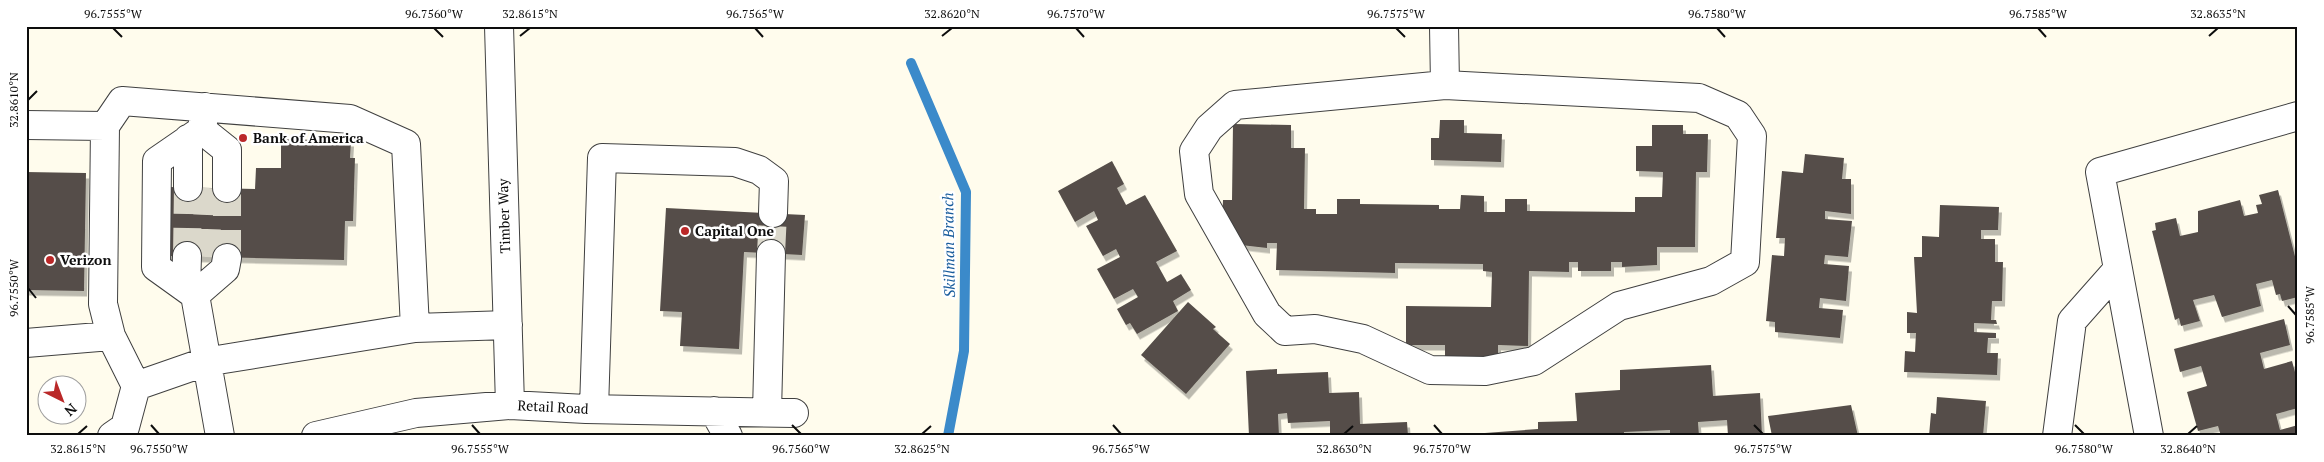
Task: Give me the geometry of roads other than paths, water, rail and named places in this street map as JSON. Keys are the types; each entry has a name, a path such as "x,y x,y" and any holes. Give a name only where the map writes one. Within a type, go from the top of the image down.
{"street":[{"name":"Timber Way","path":"499,26 510,405"},
{"path":"1444,26 1445,85"},
{"path":"1445,85 1699,98 1738,115 1752,136 1745,262 1711,281 1619,306 1534,361 1485,371 1430,370 1363,339 1315,329 1285,331 1267,314 1199,194 1194,151 1209,128 1235,105 1445,85"},
{"path":"112,436 125,427 136,386 111,336 103,304 105,126 122,102 201,128 350,119 406,144 415,328"},
{"path":"2149,436 2100,172 2298,116"},
{"path":"26,125 105,126"},
{"path":"201,128 227,150 208,188 201,128"},
{"path":"195,289 156,267 157,161 201,128"},
{"path":"594,409 602,158 735,162 759,170 774,181 773,213"},
{"name":"Retail Road","path":"316,436 416,413 510,405 594,409 780,413 771,254"},
{"path":"195,289 226,270 207,257 195,289 220,436"},
{"path":"2057,436 2072,321 2118,269"},
{"path":"136,386 206,362 415,328 508,325"},
{"path":"26,343 111,336"},
{"path":"714,411 728,436"}],"waterway":[{"name":"Skillman Branch","path":"911,63 966,192 964,351 948,436"}],"tunnel":[{"path":"187,256 188,187"},
{"path":"206,257 208,188"},
{"path":"227,188 227,258"},
{"path":"771,254 773,213"}],"place":[{"name":"Bank of America","path":"243,138"},
{"name":"Capital One","path":"685,231"},
{"name":"Verizon","path":"50,260"}]}
